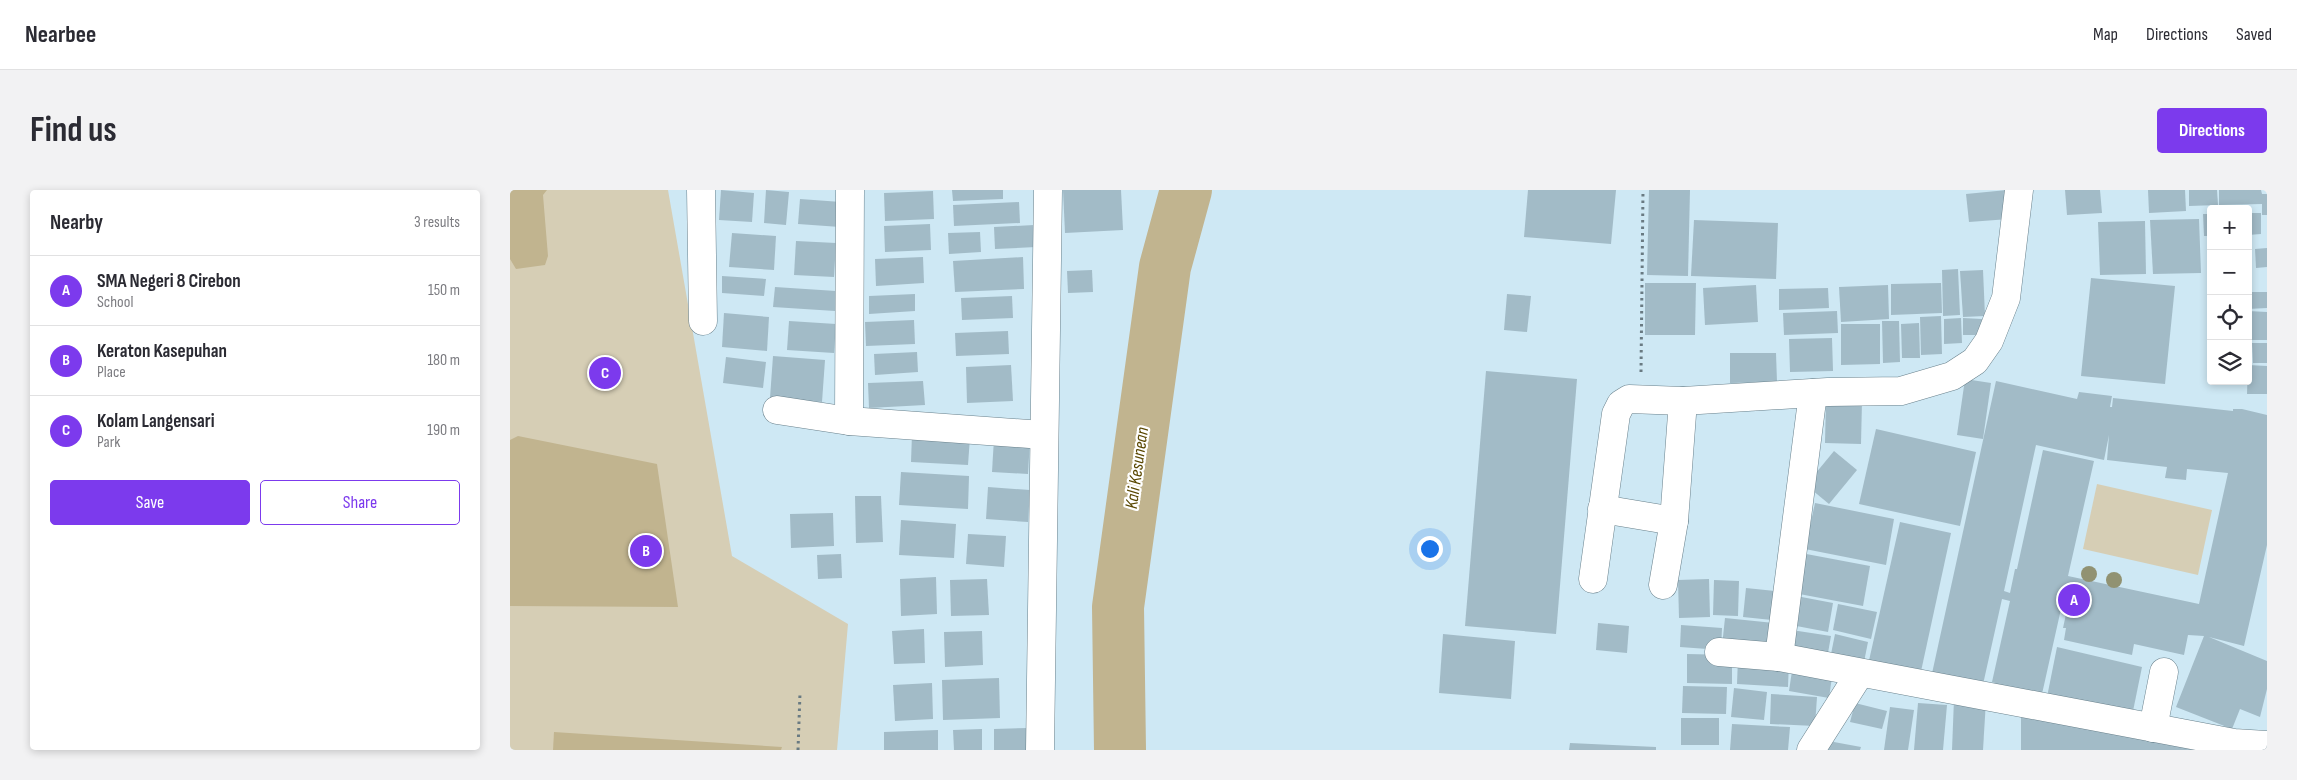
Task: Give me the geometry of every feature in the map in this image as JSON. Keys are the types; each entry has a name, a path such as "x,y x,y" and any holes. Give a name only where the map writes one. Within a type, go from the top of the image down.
{"street":[{"path":"700,190 703,321"},
{"path":"849,421 850,190"},
{"path":"1040,750 1048,190"},
{"path":"1593,579 1616,414 1621,404 1629,399 1683,402 1813,393 1901,390 1952,376 1975,361 1989,341 2006,298 2019,190"},
{"path":"1779,657 1813,393"},
{"path":"1663,585 1674,521 1683,402"},
{"path":"777,410 849,421 1043,435"},
{"path":"1602,509 1674,521"},
{"path":"1719,652 1779,657 2234,743 2267,745"},
{"path":"2153,728 2164,672"},
{"path":"1810,750 1860,673"}],"path":[{"path":"1641,400 1643,190"},
{"path":"798,750 800,693"}],"shaded area":[{"path":"510,190 668,190 732,556 848,624 837,750 510,750"},
{"path":"510,190 547,190 543,195 548,256 545,265 516,269 510,259"},
{"path":"518,436 657,464 678,607 510,606 510,440"},
{"path":"2097,484 2212,510 2198,575 2083,549"},
{"path":"554,732 782,747 781,750 553,750"}],"building":[{"path":"721,190 754,193 752,222 719,220"},
{"path":"766,190 789,192 786,225 764,223"},
{"path":"952,190 1003,190 1003,199 953,201"},
{"path":"1063,190 1121,190 1123,230 1065,233"},
{"path":"1528,190 1616,190 1611,244 1524,237"},
{"path":"1649,190 1690,190 1688,276 1647,275"},
{"path":"2007,190 2009,219 1969,222 1966,194"},
{"path":"2065,190 2100,190 2102,213 2067,215"},
{"path":"2148,190 2185,190 2186,211 2149,213"},
{"path":"2189,190 2217,190 2218,205 2189,206"},
{"path":"2219,190 2261,190 2262,194 2267,194 2267,215 2262,215 2262,204 2219,205"},
{"path":"933,191 934,219 885,221 884,193"},
{"path":"800,199 841,202 840,227 798,224"},
{"path":"1019,202 1020,223 954,226 953,205"},
{"path":"2252,213 2261,213 2261,234 2252,235"},
{"path":"2203,214 2207,214 2207,236 2204,236"},
{"path":"2199,219 2201,273 2153,274 2150,220"},
{"path":"1694,220 1778,223 1776,279 1691,276"},
{"path":"2145,221 2146,274 2100,275 2098,222"},
{"path":"930,224 931,250 885,252 884,226"},
{"path":"1034,225 1036,247 995,249 994,227"},
{"path":"980,232 981,252 949,254 948,233"},
{"path":"732,233 776,236 774,270 729,267"},
{"path":"796,241 836,243 834,277 794,275"},
{"path":"2267,248 2267,267 2256,268 2255,249"},
{"path":"923,257 924,283 876,286 875,259"},
{"path":"1023,257 1024,289 955,292 953,261"},
{"path":"1958,269 1960,315 1943,316 1942,270"},
{"path":"1092,270 1093,292 1068,293 1067,271"},
{"path":"1983,270 1985,316 1963,317 1960,271"},
{"path":"722,276 766,279 764,296 722,293"},
{"path":"2091,278 2175,286 2165,384 2081,376"},
{"path":"1645,283 1696,283 1695,335 1645,335"},
{"path":"1941,283 1942,313 1891,315 1891,284"},
{"path":"1756,285 1758,322 1705,325 1703,288"},
{"path":"1888,285 1889,319 1841,322 1839,287"},
{"path":"775,287 836,291 835,311 773,307"},
{"path":"1828,288 1829,308 1779,310 1779,289"},
{"path":"2252,292 2267,292 2267,308 2252,309"},
{"path":"915,294 915,311 869,314 869,296"},
{"path":"1507,294 1531,296 1527,332 1504,330"},
{"path":"1012,296 1013,318 962,320 961,298"},
{"path":"1837,311 1838,333 1784,335 1783,313"},
{"path":"2252,311 2267,312 2267,340 2252,340"},
{"path":"724,313 769,317 767,351 722,347"},
{"path":"1941,316 1942,354 1921,355 1920,317"},
{"path":"1961,318 1962,343 1944,344 1944,319"},
{"path":"1963,318 1982,319 1982,335 1963,335"},
{"path":"914,320 915,344 866,346 865,322"},
{"path":"789,321 836,324 834,353 787,350"},
{"path":"1882,321 1899,321 1900,362 1883,363"},
{"path":"1919,323 1920,358 1902,358 1901,324"},
{"path":"1841,324 1880,324 1880,364 1841,365"},
{"path":"1008,331 1009,354 956,356 955,333"},
{"path":"1832,338 1833,371 1790,372 1789,339"},
{"path":"2252,343 2267,343 2267,363 2253,363"},
{"path":"917,352 918,372 875,375 874,354"},
{"path":"1730,353 1776,353 1777,382 1730,383"},
{"path":"773,356 825,360 822,402 770,398"},
{"path":"726,357 766,362 763,388 723,383"},
{"path":"1011,365 1013,401 967,403 966,367"},
{"path":"2252,365 2267,366 2267,394 2247,394 2247,385 2252,385"},
{"path":"1486,371 1577,379 1556,634 1465,626"},
{"path":"1965,379 1991,383 1983,439 1957,435"},
{"path":"923,381 925,405 869,408 868,383"},
{"path":"1996,381 2077,399 2079,392 2112,396 2110,407 2112,407 2113,398 2233,411 2233,409 2242,409 2267,415 2267,545 2244,646 2209,637 2267,661 2267,689 2260,717 2240,709 2232,729 2176,707 2204,636 2188,635 2184,655 2134,644 2132,655 2064,640 2066,628 2063,628 2068,605 2059,603 2058,608 2061,609 2042,694 1992,691 1995,683 1992,682 2010,601 2002,599 1982,689 1931,678","holes":["2109,435 2107,460 2167,467 2165,478 2186,480 2187,469 2228,473 2199,604 2068,576 2094,461 2043,450 2017,569 2015,569 2010,593 2004,591 2036,445 2104,460"]},
{"path":"1826,400 1862,401 1861,444 1825,443"},
{"path":"1876,429 1976,452 1960,526 1859,504"},
{"path":"912,434 970,437 968,465 911,462"},
{"path":"994,438 1030,440 1028,474 992,472"},
{"path":"1834,451 1857,470 1829,504 1806,485"},
{"path":"901,472 969,476 968,509 899,505"},
{"path":"988,487 1030,490 1028,522 986,519"},
{"path":"855,496 881,496 883,542 856,543"},
{"path":"1815,503 1894,519 1886,565 1805,549"},
{"path":"833,513 834,546 791,548 790,514"},
{"path":"901,520 956,524 954,558 899,555"},
{"path":"1900,522 1951,533 1920,676 1868,665"},
{"path":"968,534 1006,536 1004,567 966,564"},
{"path":"1801,553 1870,566 1863,606 1794,593"},
{"path":"841,554 842,578 818,579 817,555"},
{"path":"936,577 937,614 901,616 900,579"},
{"path":"987,579 989,615 951,616 950,580"},
{"path":"1709,579 1710,617 1679,618 1678,580"},
{"path":"1714,580 1739,581 1738,616 1713,615"},
{"path":"1746,588 1775,591 1772,620 1743,617"},
{"path":"1791,595 1833,603 1828,632 1786,624"},
{"path":"1838,604 1877,612 1871,639 1833,630"},
{"path":"1725,618 1774,623 1771,651 1722,646"},
{"path":"1598,623 1629,626 1627,653 1596,650"},
{"path":"1681,625 1722,628 1721,650 1680,647"},
{"path":"924,629 925,663 894,664 892,631"},
{"path":"1785,629 1831,636 1826,664 1781,656"},
{"path":"982,631 983,665 945,667 944,632"},
{"path":"1443,634 1515,641 1511,699 1439,693"},
{"path":"1835,634 1868,642 1862,672 1829,664"},
{"path":"2057,647 2142,667 2132,716 2047,697"},
{"path":"1687,654 1732,655 1732,684 1687,683"},
{"path":"1738,658 1789,661 1788,687 1737,684"},
{"path":"1793,664 1833,670 1829,698 1789,691"},
{"path":"999,678 1000,718 943,720 942,680"},
{"path":"932,683 933,719 895,721 893,685"},
{"path":"1683,686 1727,687 1726,714 1682,713"},
{"path":"1734,688 1767,692 1764,720 1731,717"},
{"path":"1771,694 1817,697 1815,726 1770,724"},
{"path":"1954,699 1986,700 1983,750 1952,750"},
{"path":"1855,703 1887,711 1882,729 1850,722"},
{"path":"1918,703 1947,705 1943,750 1914,750"},
{"path":"1890,707 1914,710 1908,750 1884,750"},
{"path":"2021,715 2222,750 2021,750"},
{"path":"1681,718 1719,718 1719,745 1681,745"},
{"path":"1732,724 1790,727 1788,750 1730,750"},
{"path":"1029,728 1030,750 994,750 994,729"},
{"path":"982,729 982,750 954,750 953,730"},
{"path":"938,730 938,750 884,750 884,732"},
{"path":"1823,740 1861,747 1860,750 1817,750"},
{"path":"1570,743 1656,747 1656,750 1569,750"}],"waterway":[{"name":"Kali Kesunean","path":"1120,750 1118,607 1165,267 1186,190"}],"place":[{"name":"Kolam Langensari","path":"605,373"},
{"name":"Keraton Kasepuhan","path":"646,551"},
{"name":"SMA Negeri 8 Cirebon","path":"2074,600"}]}
